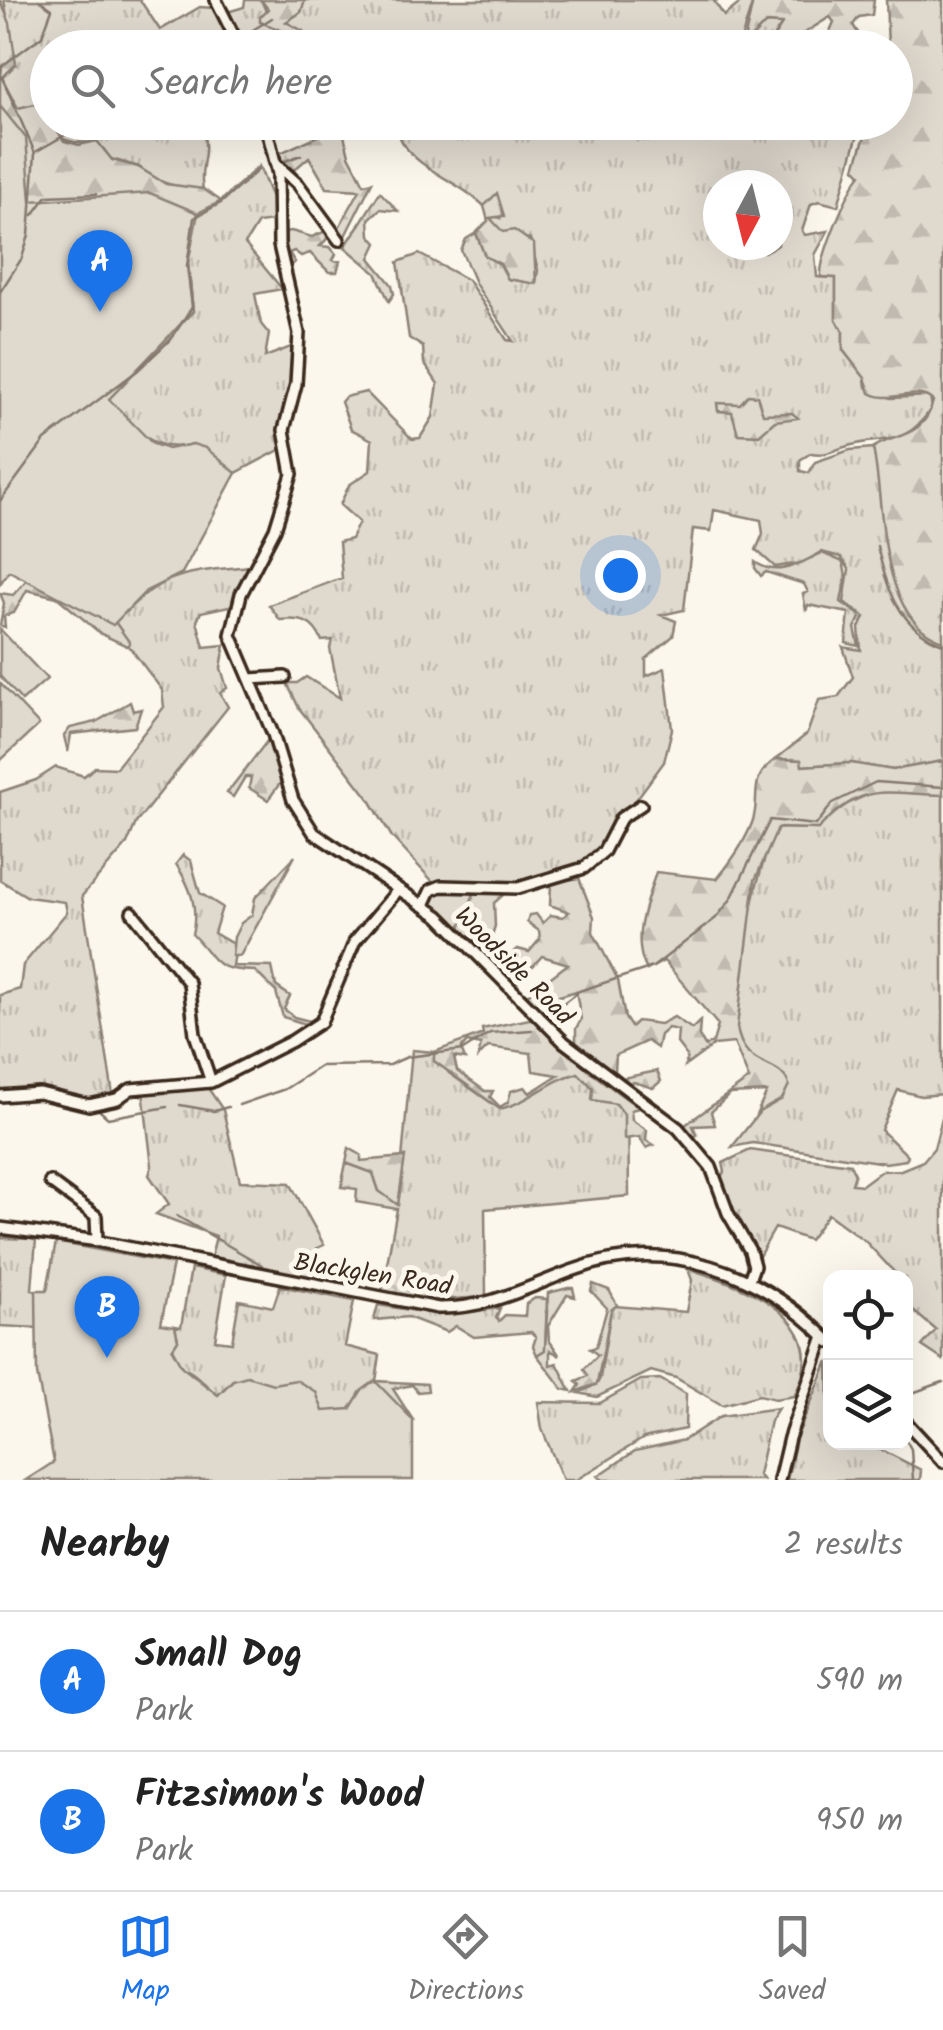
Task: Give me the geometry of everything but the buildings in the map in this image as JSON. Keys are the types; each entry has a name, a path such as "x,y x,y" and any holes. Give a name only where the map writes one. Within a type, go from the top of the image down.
{"street":[{"path":"216,0 231,30"},
{"path":"270,140 278,170 298,184 339,240"},
{"name":"Woodside Road","path":"278,170 278,245 299,333 295,390 284,430 292,474 275,529 249,575 231,631 232,646 250,679 300,814 314,833 424,905 489,962 564,1042 670,1121 702,1153 750,1250 754,1266 749,1280"},
{"path":"250,679 285,677"},
{"path":"424,905 436,887 518,888 584,868 604,850 621,818 641,805"},
{"path":"0,1096 39,1093 89,1105 117,1098 131,1089 211,1082 316,1028 354,941 398,890"},
{"path":"132,912 190,983 195,1034 211,1082"},
{"path":"50,1182 96,1216 97,1241"},
{"name":"Blackglen Road","path":"0,1228 97,1241 438,1308 492,1303 586,1265 631,1257 693,1261 749,1280 782,1299 823,1335"},
{"path":"779,1480 788,1438 823,1349"},
{"path":"913,1430 943,1462"}],"green space":[{"path":"0,0 10,23 16,64 2,78 18,108 30,105 30,140 63,140 79,145 97,141 112,160 138,167 166,184 203,189 221,201 196,214 0,269"},
{"path":"4,0 140,0 160,30 30,30 30,110 16,115 2,77 16,64"},
{"path":"245,0 261,0 274,29 278,30 234,30 224,13 244,7"},
{"path":"261,0 305,0 301,12 286,22 301,30 280,30 260,22 268,9"},
{"path":"305,0 719,0 714,1 724,16 744,0 753,1 744,30 293,30 286,22 301,12"},
{"path":"744,0 874,0 872,15 859,17 853,25 856,30 830,30 834,22 830,17 809,30 778,30 782,24 766,23 759,30 747,30 753,1"},
{"path":"886,0 943,0 943,641 922,629 906,610 895,585 873,448 915,429 929,413 933,401 919,395 886,397 870,393 865,378 843,350 843,331 836,319 836,278 821,277 835,224 861,174 855,168 864,140 913,140 913,30 887,30"},
{"path":"200,7 214,8 227,30 160,30"},
{"path":"766,23 782,24 778,30 757,30"},
{"path":"0,106 26,138 31,201 150,193 198,213 188,263 193,311 109,399 153,444 168,449 193,444 206,448 236,473 182,573 146,591 113,625 9,571 0,584"},
{"path":"67,140 204,140 203,189 184,189 153,179 139,167 111,159 97,141"},
{"path":"309,140 345,140 364,184 372,182 345,236 337,231 360,190 327,188 309,157 294,170 280,160 280,153"},
{"path":"401,140 856,140 838,206 819,201 811,204 802,231 805,235 828,231 815,255 817,277 836,278 836,319 843,331 843,350 865,378 866,387 891,398 930,396 932,408 903,435 811,453 800,460 800,471 809,473 815,462 850,450 873,448 909,614 943,641 943,761 893,770 851,763 801,766 800,760 776,759 807,734 819,700 838,697 853,677 843,647 861,650 859,628 865,617 844,602 849,569 841,557 822,552 801,563 775,567 756,550 763,534 761,520 714,510 711,531 693,529 684,610 661,615 676,621 673,636 646,659 646,676 665,668 672,729 664,762 636,800 612,821 600,849 584,865 520,884 436,885 392,837 370,800 299,708 287,683 297,683 306,677 340,698 330,648 333,640 322,641 305,622 280,620 269,605 342,578 339,542 351,539 359,522 340,505 349,485 370,471 372,440 351,429 341,402 345,397 366,392 412,439 420,438 433,417 438,384 424,363 423,347 409,338 398,262 419,254 468,280 507,340 513,341 476,285 461,250 466,239 476,233 485,256 500,264 508,279 536,283 538,270 530,239 503,233 492,221 492,215 500,218 496,197 484,206 419,161"},
{"path":"259,166 274,203 273,221 258,223 245,244 282,289 255,294 261,324 269,334 265,357 296,345 283,423 283,448 236,473 193,444 167,446 145,437 109,399 193,311 188,263 196,214 221,201"},
{"path":"380,192 398,211 380,209 369,219 370,235 377,243 370,258 392,285 394,294 389,301 376,273 345,247"},
{"path":"497,193 504,216 490,218 503,232 514,230 534,244 536,284 508,279 500,264 485,256 476,233 488,221 484,206"},
{"path":"326,231 327,239 320,246 330,247 336,254 333,260 340,261 337,272 329,272 310,253 301,256 294,251 289,253 295,262 287,270 282,232 312,237"},
{"path":"748,395 757,396 763,414 792,413 798,418 775,421 759,435 738,434 732,412 718,411 717,403 740,404"},
{"path":"822,553 843,562 846,576 841,602 861,616 855,628 859,646 846,643 849,613 808,605 806,611 803,594 808,592 804,584 766,572 761,576 755,568 755,562 781,569"},
{"path":"251,566 234,605 201,612 197,621 204,647 225,645 221,668 227,688 220,693 228,707 136,823 127,844 82,896 113,1095 76,1102 41,1090 0,1093 0,995 20,989 23,965 67,912 65,902 28,897 0,880 0,792 36,780 56,767 84,776 95,767 116,768 164,707 162,690 113,625 146,594 174,578"},
{"path":"31,575 113,619 130,643 127,646 101,634 57,597 27,590 14,613 4,616 5,627 0,625 4,603 0,593 13,595"},
{"path":"0,629 47,679 22,701 0,676"},
{"path":"0,683 39,725 0,761"},
{"path":"130,702 133,711 141,709 135,727 71,734 68,752 64,736 70,728 96,722"},
{"path":"271,736 283,779 268,800 249,788 251,777 245,777 233,797 227,793"},
{"path":"776,759 801,760 802,766 851,763 893,770 943,761 943,795 876,793 849,803 818,829 778,828 755,880 737,1027 747,1051 778,1071 789,1085 782,1099 757,1113 767,1092 730,1094 711,1112 715,1125 693,1126 697,1135 691,1138 681,1128 749,1079 734,1043 714,1045 685,1066 687,1056 677,1043 678,1030 668,1028 660,1035 657,1048 647,1041 616,1055 615,1071 623,1078 657,1071 661,1081 653,1088 634,1082 621,1086 576,1046 576,1028 581,1020 576,991 532,1004 526,996 568,964 542,956 533,966 515,966 517,981 505,967 506,959 518,949 529,952 540,939 539,931 527,922 529,915 536,914 543,923 551,915 563,917 569,912 550,905 551,883 579,878 594,917 593,932 618,980 625,1018 631,1027 637,1021 660,1024 674,1017 692,1029 700,1021 699,1036 705,1046 713,1042 718,1025 664,961 647,970 640,947 641,922 656,872 717,879 745,838 755,814 761,774"},
{"path":"880,789 943,795 943,1094 921,1096 898,1090 881,1130 908,1156 906,1160 885,1163 753,1143 732,1147 765,1105 782,1099 782,1074 746,1054 739,1043 736,1025 745,934 769,845 778,828 818,829 838,808"},
{"path":"183,855 191,861 200,893 222,907 214,933 236,946 233,966 272,967 276,986 290,996 284,1009 294,1017 314,1022 312,1026 283,1017 276,992 255,971 223,966 192,934 192,897 176,864"},
{"path":"295,856 240,956 232,956 234,937 241,923 252,915 255,898"},
{"path":"437,889 480,889 460,934 429,904"},
{"path":"474,894 504,894 494,903 495,926 486,953 459,930"},
{"path":"534,1018 589,1071 639,1108 631,1110 632,1120 647,1130 646,1140 654,1145 646,1148 639,1137 624,1139 624,1114 616,1104 592,1100 593,1088 578,1073 500,1109 434,1061 434,1052 483,1034 482,1029","holes":["467,1042 481,1045 478,1057 488,1047 531,1053 533,1071 558,1075 530,1093 525,1087 511,1091 508,1102 500,1107 490,1097 493,1091 485,1091 457,1071 454,1057 465,1059 461,1049"]},
{"path":"412,1050 434,1052 449,1073 500,1109 555,1079 589,1071 628,1100 629,1196 485,1209 486,1297 435,1300 382,1291 397,1209 356,1202 357,1189 341,1187 346,1163 373,1173 379,1191 398,1203"},
{"path":"183,1086 208,1088 223,1110 240,1181 290,1183 324,1245 317,1248 314,1278 211,1257 216,1236 156,1214 169,1204 149,1175 152,1166 143,1091"},
{"path":"943,1114 943,1360 922,1346 936,1330 913,1311 913,1270 892,1270 865,1241 828,1214 809,1240 775,1228 758,1258 733,1218 719,1178 725,1172 723,1163 750,1150 850,1164 855,1174 852,1184 862,1185 881,1171 901,1170 923,1161 934,1148"},
{"path":"349,1148 361,1155 361,1161 405,1157 398,1205 379,1191 373,1173 346,1163"},
{"path":"0,1238 36,1239 32,1289 36,1290 39,1328 0,1326"},
{"path":"56,1242 173,1264 161,1324 175,1326 178,1340 172,1349 182,1367 218,1395 233,1380 247,1376 273,1384 296,1380 316,1392 323,1411 350,1409 361,1391 375,1381 413,1420 413,1480 26,1480 54,1462 37,1374 36,1290 47,1290"},
{"path":"191,1268 226,1275 215,1340 232,1342 239,1300 273,1307 280,1286 354,1301 345,1346 380,1355 376,1381 427,1384 428,1391 418,1392 412,1385 393,1389 413,1420 331,1415 233,1380 218,1395 182,1368 172,1349 178,1340 175,1326 181,1327"},
{"path":"688,1269 758,1296 794,1327 803,1346 804,1369 794,1396 775,1399 759,1395 722,1405 676,1378 651,1371 597,1397 579,1393 597,1384 600,1378 611,1309 615,1306 686,1312 692,1280"},
{"path":"593,1284 609,1290 617,1305 611,1310 597,1384 575,1392 580,1385 576,1381 588,1376 584,1369 598,1355 590,1349 596,1347 607,1308 591,1291"},
{"path":"573,1288 575,1297 567,1295 548,1326 549,1340 560,1356 550,1350 550,1365 557,1363 571,1391 563,1389 537,1355 545,1350 548,1293"},
{"path":"535,1298 547,1299 545,1350 537,1355 533,1346 536,1337 531,1332 474,1337 456,1326 447,1332 408,1317 374,1320 378,1305 442,1315 500,1308 496,1318 499,1321 505,1315 525,1316 526,1304"},
{"path":"823,1373 823,1450 882,1450 921,1470 920,1480 787,1480 796,1439"},
{"path":"660,1379 686,1394 685,1429 644,1438 576,1480 563,1480 542,1429 538,1402 600,1403 641,1380"},
{"path":"778,1408 770,1421 758,1475 763,1480 603,1480 598,1476 635,1451 684,1440 721,1416"}],"waterway":[{"path":"39,0 52,9 44,30"},
{"path":"253,30 272,18"},
{"path":"0,292 22,258 29,235 35,153 1,75 2,66 30,45"},
{"path":"37,151 56,140"},
{"path":"280,163 301,155"},
{"path":"0,501 45,440 137,371 172,338 192,307 187,266 194,218 221,203 258,170"},
{"path":"33,215 47,196 96,194"},
{"path":"877,546 890,591 905,617 915,628 943,644"},
{"path":"545,1017 579,991 653,967 716,918 731,899 770,820 816,825 833,803 876,782 943,787"},
{"path":"239,1105 285,1089 321,1066 389,1065 407,1057 463,1050 490,1033 532,1030"},
{"path":"180,1105 214,1111 228,1107"},
{"path":"100,1111 108,1118 167,1107"},
{"path":"177,1216 262,1265"},
{"path":"915,1392 943,1382"},
{"path":"911,1450 913,1480"}],"place":[{"name":"Small Dog","path":"100,312"},
{"name":"Fitzsimon's Wood","path":"107,1358"}]}
